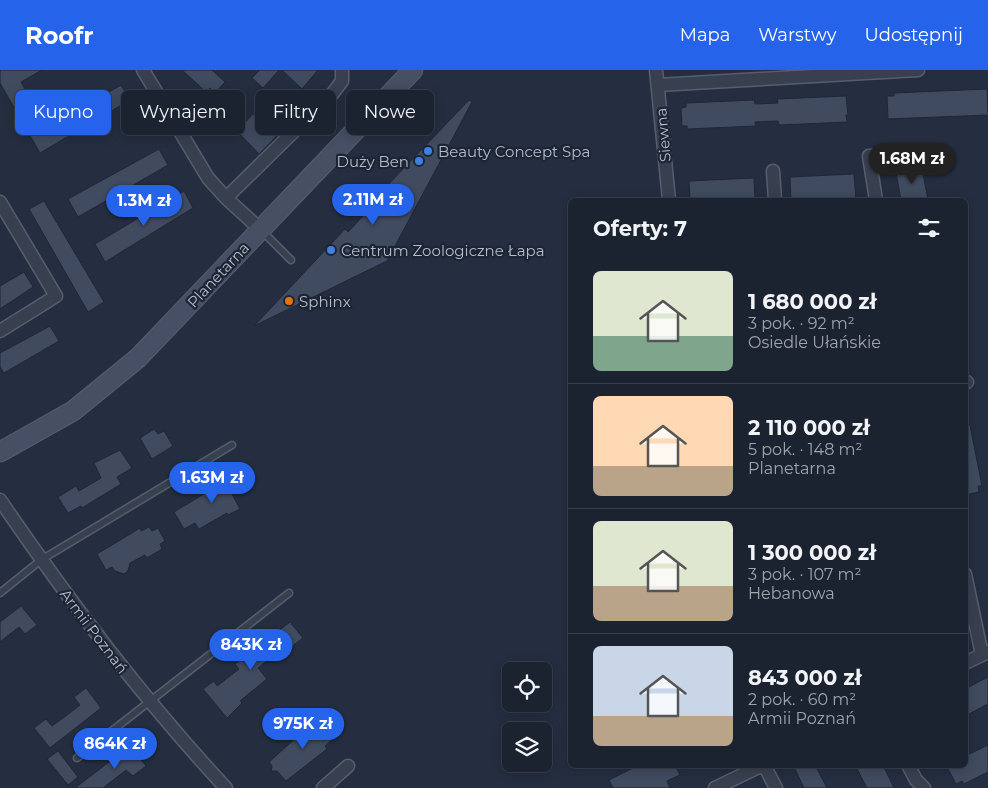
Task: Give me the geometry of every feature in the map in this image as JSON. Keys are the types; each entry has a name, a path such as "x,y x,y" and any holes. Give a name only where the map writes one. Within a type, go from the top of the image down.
{"street":[{"path":"143,70 202,170 226,198 261,230"},
{"name":"Planetarna","path":"0,452 58,420 103,389 160,337 413,70"},
{"name":"Siewna","path":"656,70 669,198"},
{"path":"658,85 918,70"},
{"path":"226,198 332,93 342,73"},
{"path":"876,198 869,156 900,154"},
{"path":"773,171 775,198"},
{"path":"0,202 56,296 0,331"},
{"name":"Armii Poznań","path":"0,500 41,560 148,702 226,788"},
{"path":"968,586 985,653 968,662"},
{"path":"323,788 348,766"},
{"path":"715,788 758,768"},
{"path":"766,768 776,788"},
{"path":"910,768 916,780 924,788"}],"lane":[{"path":"261,230 291,260"},
{"path":"0,593 41,560 232,445"},
{"path":"77,758 289,593"}],"building":[{"path":"0,70 42,70 21,82 26,90 15,90 15,109 0,83"},
{"path":"182,70 212,70 225,82 218,90 210,88 204,90"},
{"path":"260,70 279,70 263,88 252,78"},
{"path":"282,70 318,70 302,89"},
{"path":"121,85 124,90 121,90 121,105 111,111 111,91"},
{"path":"987,89 988,115 888,119 887,96 894,96 894,93"},
{"path":"846,96 847,122 779,125 778,121 755,122 756,126 687,129 687,126 682,126 681,108 686,107 686,103 754,100 755,104 778,103 777,99"},
{"path":"469,100 472,102 387,261 254,326 345,229 348,232 363,216 361,213"},
{"path":"253,114 255,116 255,135 278,135 259,154 241,135 245,135 245,122"},
{"path":"30,135 71,135 40,153"},
{"path":"159,149 168,165 78,217 68,199"},
{"path":"922,168 928,198 901,198 896,173"},
{"path":"854,174 856,198 791,198 790,177"},
{"path":"754,178 755,198 690,198 689,181"},
{"path":"184,191 193,208 105,262 95,244"},
{"path":"44,201 104,302 88,312 29,209"},
{"path":"24,272 33,287 0,309 0,286"},
{"path":"50,326 59,341 4,373 0,367 0,353"},
{"path":"968,425 970,425 982,486 978,486 979,492 968,494"},
{"path":"154,429 158,434 164,431 173,446 152,459 140,438"},
{"path":"120,450 132,468 117,477 121,484 82,508 81,506 68,513 58,497 76,486 79,491 101,478 94,463"},
{"path":"240,473 247,485 232,494 240,509 228,515 227,513 199,529 195,523 184,529 174,512 212,489 211,486"},
{"path":"149,527 152,531 158,528 165,541 160,544 162,549 147,558 145,555 130,563 128,571 124,574 115,571 112,567 106,570 97,554 140,528 141,531"},
{"path":"21,606 37,625 25,634 19,627 0,642 0,622"},
{"path":"290,622 303,638 280,655 278,652 258,668 267,679 240,701 242,703 227,718 203,689 214,681 217,686 239,669 235,664"},
{"path":"988,677 988,704 968,714 968,687"},
{"path":"86,688 101,708 50,748 34,728 46,719 52,726 71,712 80,705 74,697"},
{"path":"316,720 320,725 325,722 337,736 325,746 327,749 286,781 277,771 271,771 272,766 269,762"},
{"path":"988,745 988,772 964,784 962,781 956,784 948,768 968,768 968,755"},
{"path":"130,746 146,766 133,776 126,770 103,788 75,788"},
{"path":"58,751 78,777 68,785 47,759"},
{"path":"633,768 676,768 680,775 667,781 670,788 613,788 609,780"},
{"path":"817,768 827,788 804,788 795,769"},
{"path":"857,768 884,768 894,788 867,788"}],"place":[{"name":"Beauty Concept Spa","path":"428,151"},
{"name":"Duży Ben","path":"419,161"},
{"name":"Centrum Zoologiczne Łapa","path":"331,250"},
{"name":"Sphinx","path":"289,301"}]}
